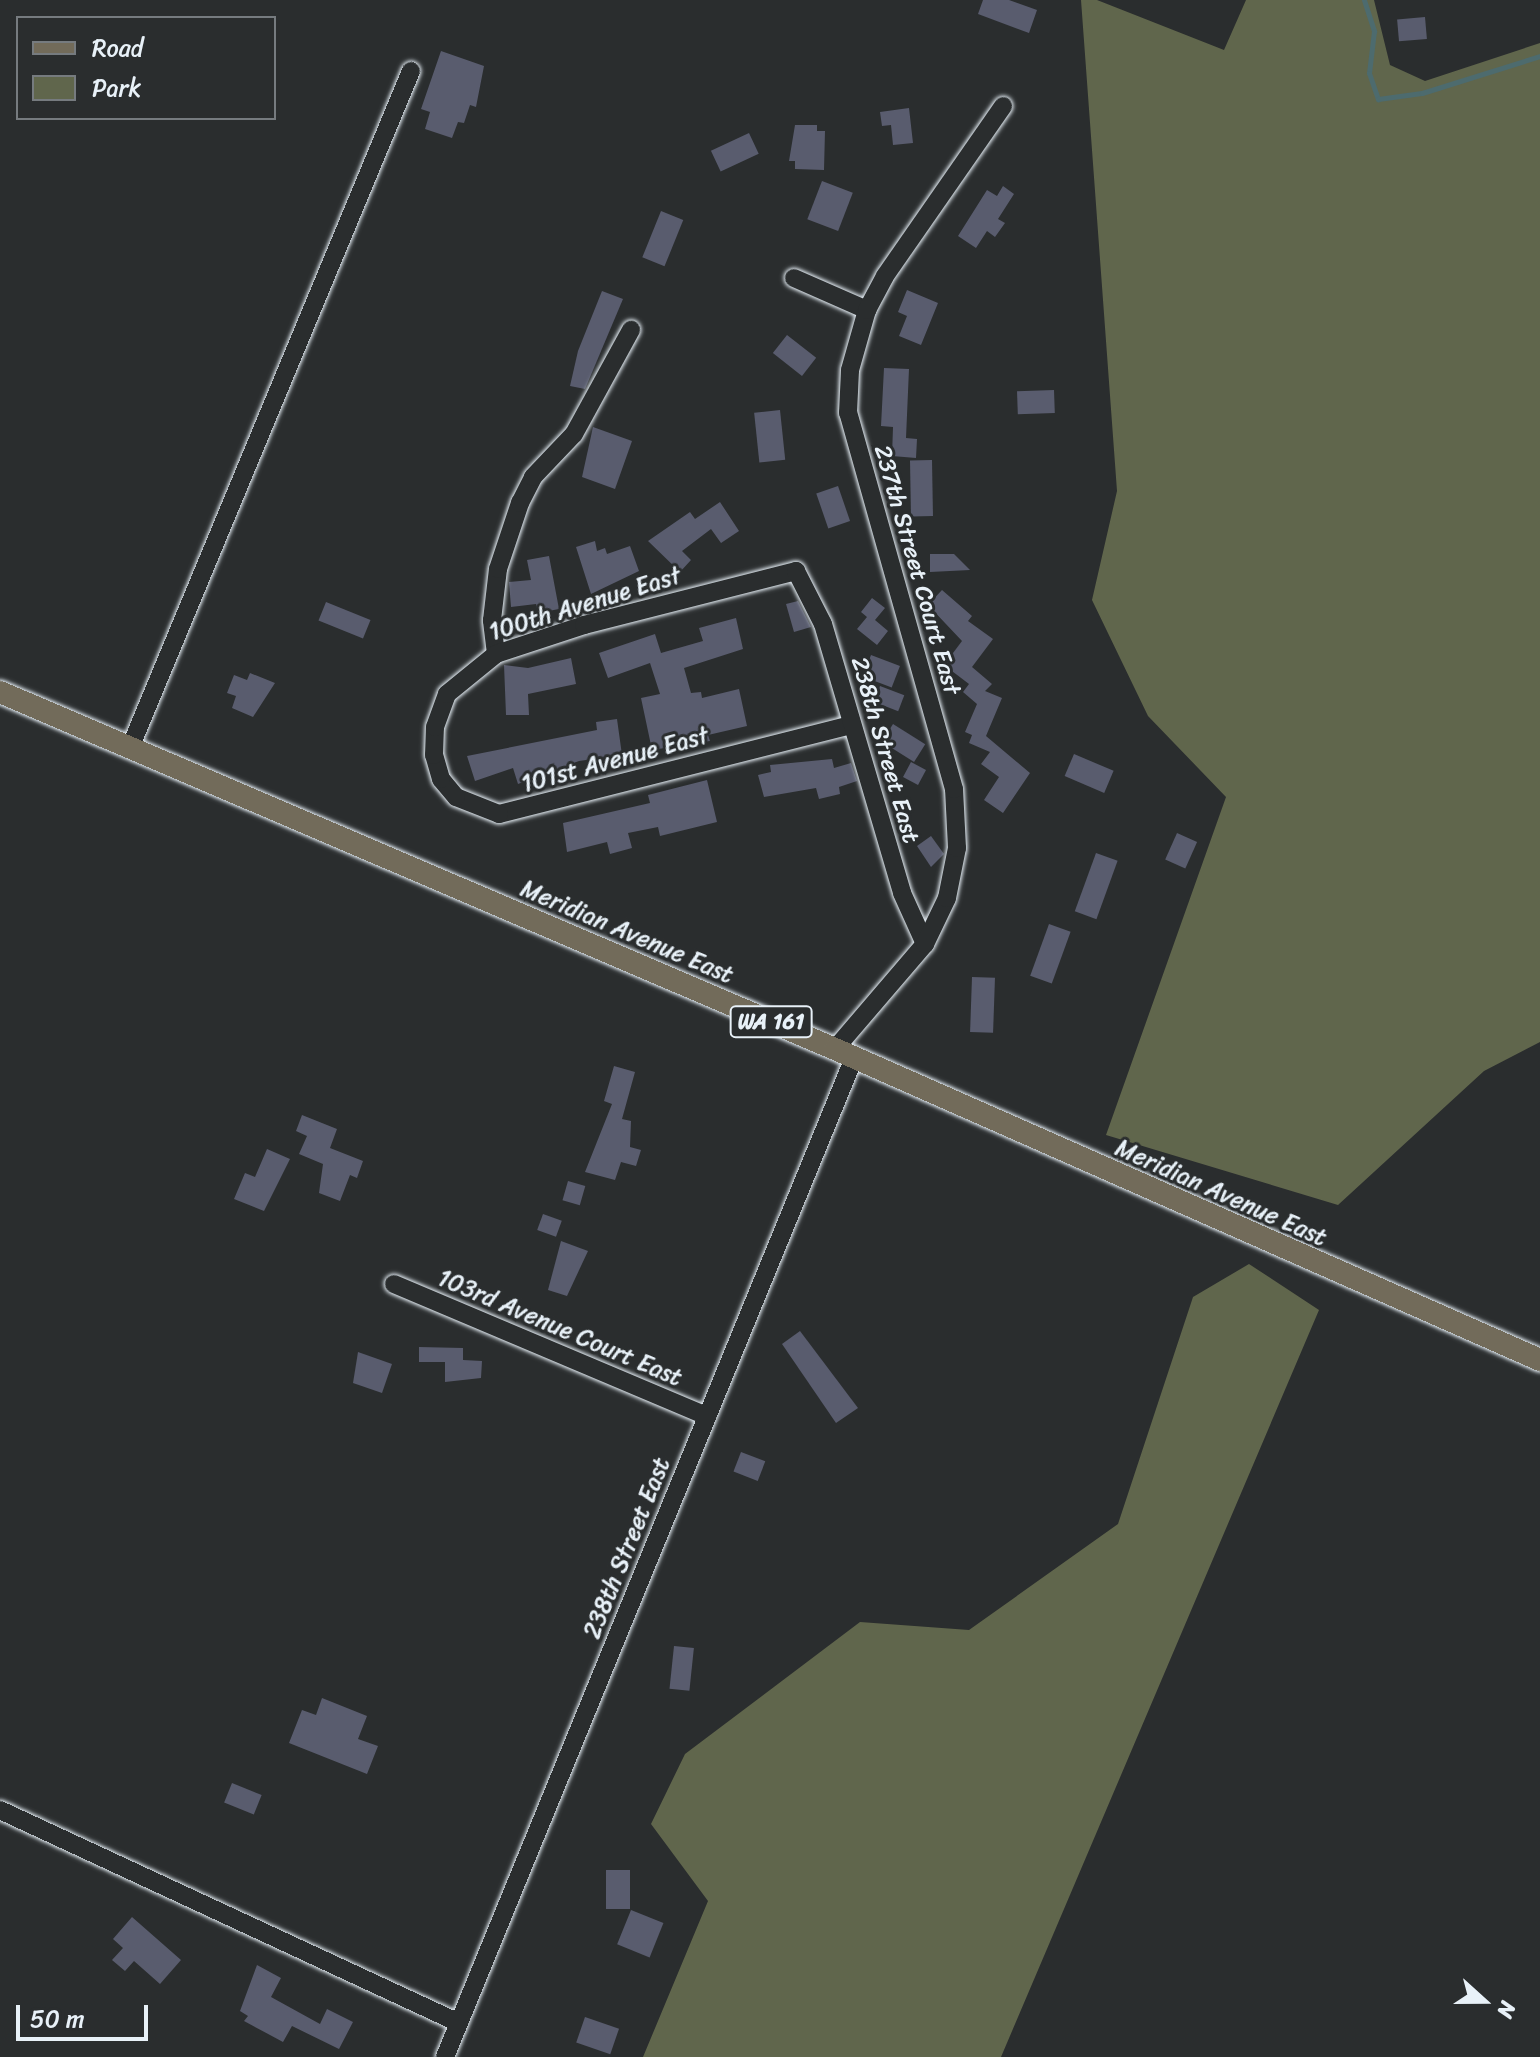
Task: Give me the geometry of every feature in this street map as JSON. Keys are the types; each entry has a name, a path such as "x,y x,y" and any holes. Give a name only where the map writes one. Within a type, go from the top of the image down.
{"main road":[{"name":"Meridian Avenue East","path":"0,692 845,1054 1540,1360"}],"street":[{"path":"130,748 411,71"},
{"name":"237th Street Court East","path":"845,1054 925,944 950,888 958,820 954,789 848,413 850,370 867,310 1003,106"},
{"path":"794,278 867,310"},
{"path":"496,654 492,620 498,569 520,503 533,477 574,434 631,330"},
{"name":"238th Street East","path":"796,571 823,624 902,893 925,944"},
{"name":"100th Avenue East","path":"433,740 447,694 496,654 584,625 796,571"},
{"name":"101st Avenue East","path":"433,740 437,767 447,788 478,808 499,814 851,725"},
{"name":"238th Street East","path":"445,2057 707,1416 845,1054"},
{"name":"103rd Avenue Court East","path":"394,1284 707,1416"},
{"path":"0,1810 459,2023"}],"green space":[{"path":"1081,0 1097,0 1224,50 1246,0 1374,0 1390,65 1425,81 1540,43 1540,1042 1484,1071 1338,1205 1106,1135 1226,797 1148,716 1092,600 1117,491"},
{"path":"1249,1264 1319,1310 1001,2057 643,2057 708,1901 651,1824 685,1754 860,1622 969,1630 1118,1524 1193,1297"}],"building":[{"path":"983,0 1009,0 1037,10 1029,33 978,14"},
{"path":"1425,17 1427,39 1399,41 1397,19"},
{"path":"441,51 484,66 476,107 470,105 464,123 458,122 452,138 425,129 430,112 421,109"},
{"path":"909,108 913,143 893,145 891,125 882,126 880,112"},
{"path":"795,125 817,125 817,131 825,131 824,170 795,169 795,161 789,161"},
{"path":"749,133 759,154 721,172 711,151"},
{"path":"822,181 853,193 838,231 807,219"},
{"path":"1003,186 1014,194 998,219 1005,223 995,237 987,231 976,248 958,236 987,190 997,196"},
{"path":"661,211 683,220 665,266 642,257"},
{"path":"907,290 938,303 921,345 899,336 907,316 898,312"},
{"path":"602,291 623,299 585,389 570,386 578,351"},
{"path":"787,335 816,358 802,376 773,353"},
{"path":"884,368 909,369 906,438 917,439 916,458 892,456 893,427 881,426"},
{"path":"1054,390 1055,413 1018,414 1017,391"},
{"path":"780,410 785,460 759,462 754,413"},
{"path":"593,427 632,441 615,489 582,477"},
{"path":"910,460 932,460 933,516 911,516"},
{"path":"838,486 850,521 828,528 816,493"},
{"path":"720,502 739,531 721,543 711,529 682,551 691,560 680,572 648,541 690,512 695,519"},
{"path":"595,541 597,551 605,548 607,554 630,546 639,571 591,594 576,547"},
{"path":"930,554 954,554 970,570 930,572"},
{"path":"549,556 559,609 538,613 536,604 511,607 509,582 531,580 527,560"},
{"path":"942,590 972,616 968,621 993,639 972,667 992,684 985,691 1002,698 986,736 1030,773 1003,813 984,800 999,777 981,764 990,752 969,743 972,735 965,732 977,704 963,692 969,684 944,665 962,641 928,605"},
{"path":"872,598 885,608 875,620 888,631 877,645 857,629 867,617 861,612"},
{"path":"798,601 811,627 794,632 786,604"},
{"path":"326,602 371,620 363,639 319,621"},
{"path":"736,618 743,649 684,668 691,693 701,692 702,698 739,689 747,726 708,735 710,741 652,750 641,698 660,694 650,663 608,678 599,653 655,634 661,653 703,641 699,628"},
{"path":"871,655 900,666 892,688 863,676"},
{"path":"571,658 576,684 528,694 529,715 506,715 504,665 528,668"},
{"path":"250,673 275,683 253,717 232,708 236,696 227,693 234,675 247,680"},
{"path":"880,686 904,695 898,711 874,702"},
{"path":"617,719 622,755 579,761 518,784 513,768 475,781 467,756 597,730 596,722"},
{"path":"893,724 925,744 914,762 882,742"},
{"path":"1074,754 1114,771 1104,793 1065,776"},
{"path":"832,759 834,768 851,763 857,781 839,787 840,794 819,799 816,788 764,797 758,775 771,772 770,765"},
{"path":"911,762 926,770 918,785 903,777"},
{"path":"707,780 717,822 660,836 658,827 628,833 632,848 610,854 607,842 567,852 563,823 650,803 648,795"},
{"path":"1177,833 1197,842 1185,868 1165,859"},
{"path":"931,836 944,854 931,867 917,846"},
{"path":"1096,853 1118,861 1096,919 1075,911"},
{"path":"1049,924 1071,932 1052,984 1030,976"},
{"path":"972,977 995,978 993,1033 970,1032"},
{"path":"614,1066 635,1072 622,1119 631,1121 630,1147 641,1150 636,1166 621,1162 615,1180 585,1172 612,1104 604,1101"},
{"path":"302,1115 337,1129 330,1148 363,1161 357,1178 350,1175 340,1201 319,1193 323,1164 299,1154 307,1136 296,1131"},
{"path":"267,1149 290,1159 264,1211 234,1199 245,1173 255,1177"},
{"path":"568,1181 585,1186 580,1205 562,1200"},
{"path":"543,1214 562,1221 556,1237 537,1230"},
{"path":"561,1241 588,1251 567,1296 548,1290"},
{"path":"800,1331 858,1408 836,1423 782,1344"},
{"path":"419,1347 463,1348 463,1360 482,1361 481,1378 445,1382 445,1362 419,1362"},
{"path":"358,1352 392,1364 382,1393 353,1383"},
{"path":"741,1452 765,1461 758,1481 733,1472"},
{"path":"674,1646 694,1648 689,1691 670,1689"},
{"path":"322,1698 367,1716 358,1739 378,1746 367,1774 289,1743 302,1710 316,1715"},
{"path":"232,1783 262,1795 254,1814 224,1802"},
{"path":"606,1870 630,1870 630,1909 606,1909"},
{"path":"631,1910 663,1923 650,1957 617,1944"},
{"path":"132,1917 181,1960 160,1984 134,1961 125,1971 112,1960 123,1948 113,1939"},
{"path":"257,1965 281,1978 271,1997 320,2024 327,2009 353,2022 339,2049 292,2026 283,2042 244,2021 248,2016 240,2011"},
{"path":"585,2017 619,2029 610,2054 576,2043"}],"waterway":[{"path":"1364,0 1374,31 1369,73 1378,99 1422,93 1540,56"}]}
